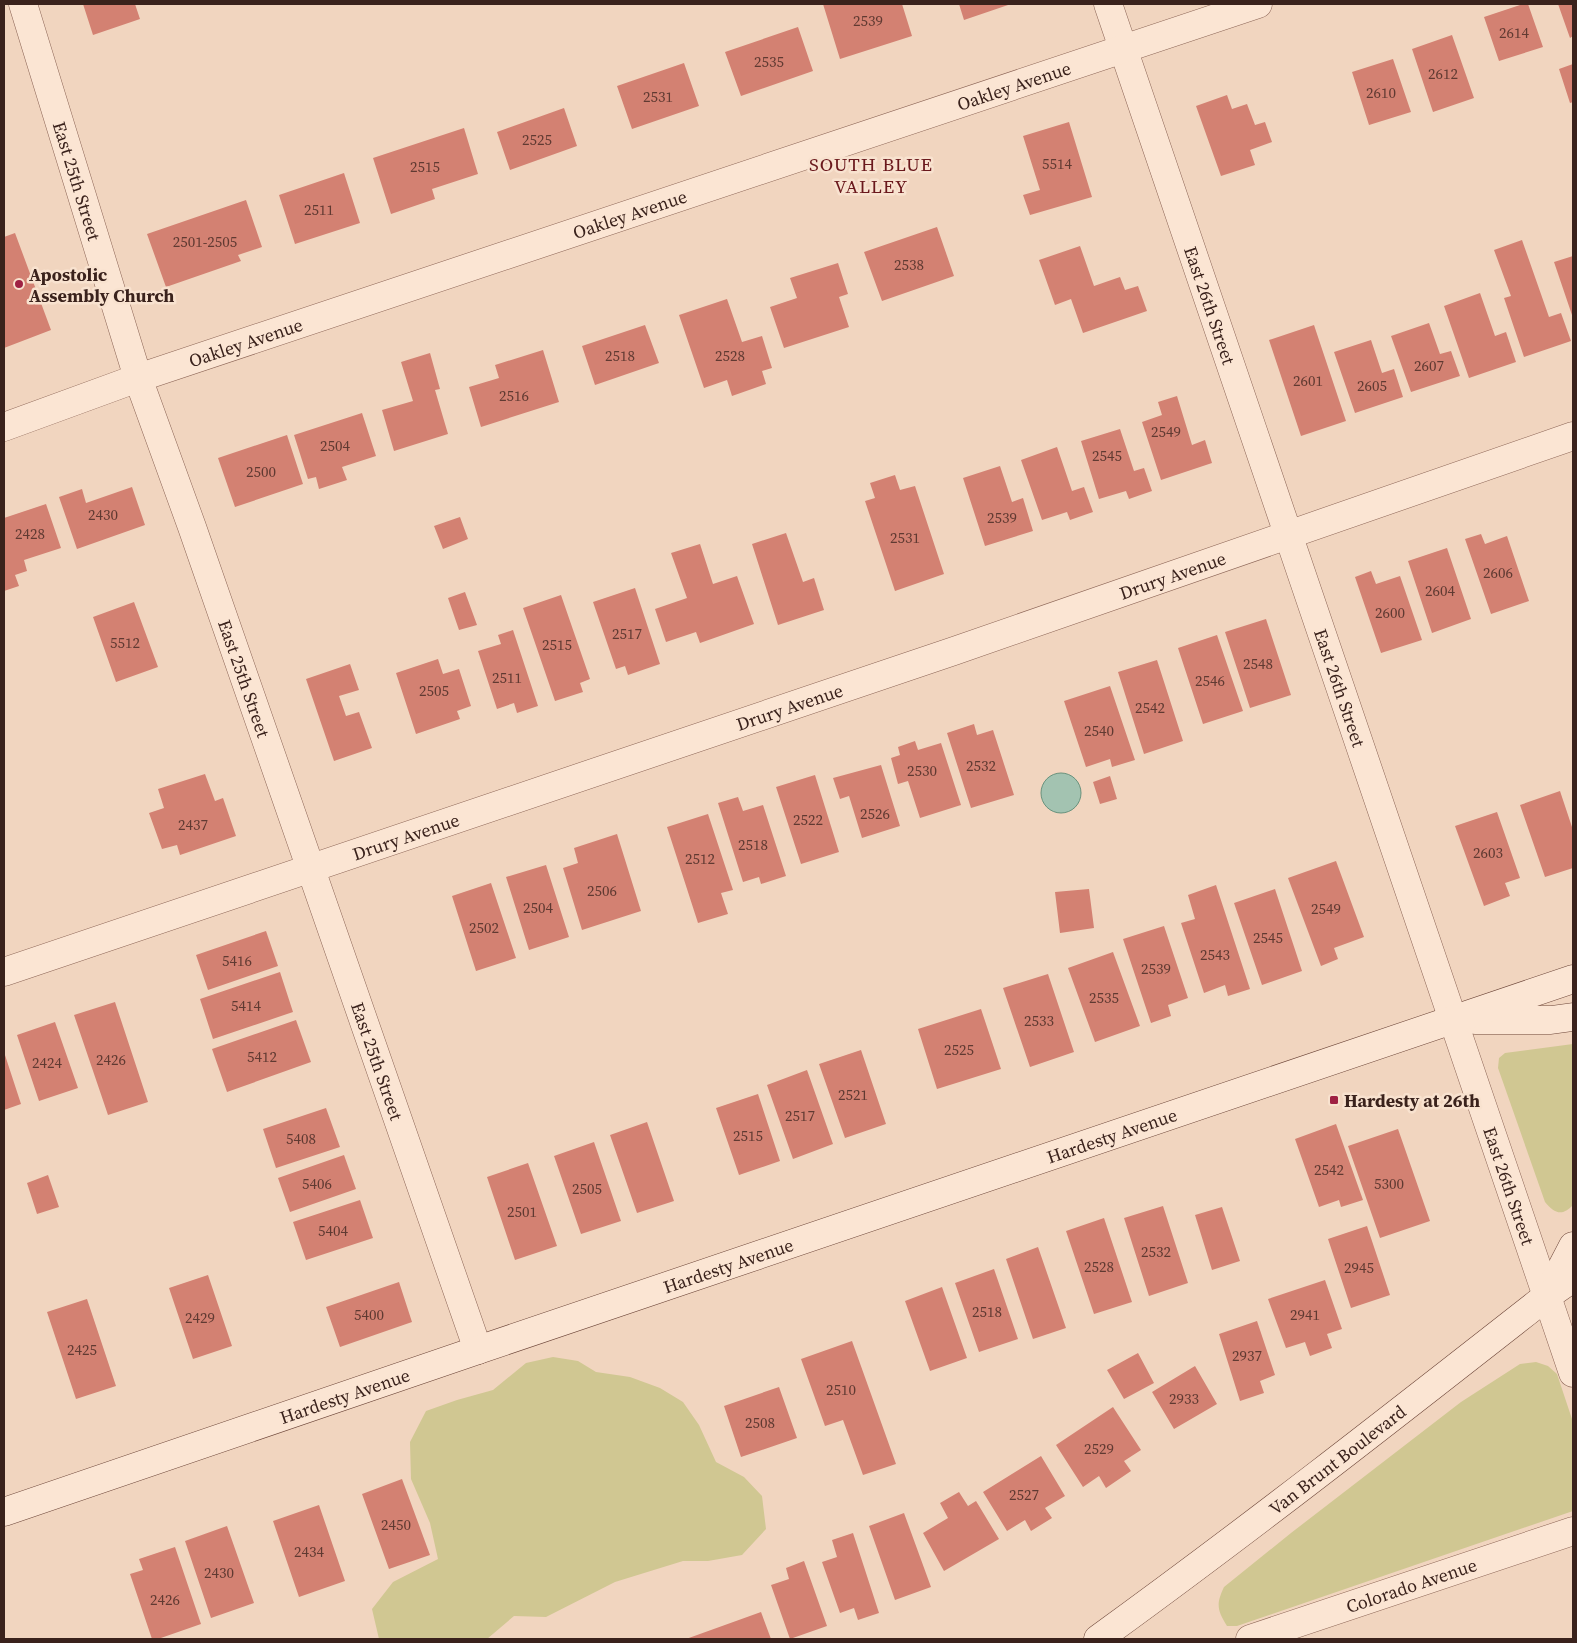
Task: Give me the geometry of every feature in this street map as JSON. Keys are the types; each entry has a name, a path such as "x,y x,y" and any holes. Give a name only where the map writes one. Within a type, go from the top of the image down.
{"street":[{"name":"East 25th Street","path":"23,4 138,378 195,536 478,1350"},
{"name":"East 26th Street","path":"1108,4 1573,1373"},
{"name":"Oakley Avenue","path":"4,427 138,378 1258,4"},
{"name":"Drury Avenue","path":"4,972 945,654 1573,436"},
{"path":"1453,1020 1573,979"},
{"path":"1453,1020 1550,1020 1573,1017"},
{"name":"Hardesty Avenue","path":"4,1512 1453,1020"},
{"path":"1547,1296 1573,1246"},
{"name":"Van Brunt Boulevard","path":"1098,1639 1173,1585 1547,1296 1573,1278"},
{"name":"Colorado Avenue","path":"1250,1639 1573,1530"}],"shaded area":[{"path":"1065,773 1072,776 1078,782 1081,793 1080,801 1072,810 1065,813 1057,813 1050,810 1042,801 1041,789 1044,782 1053,774"},
{"path":"1573,1044 1573,1205 1565,1211 1558,1212 1545,1202 1498,1068 1499,1058 1505,1053"},
{"path":"553,1357 578,1361 596,1372 630,1377 660,1388 683,1402 699,1425 716,1462 744,1477 762,1496 766,1529 742,1555 708,1561 683,1561 615,1582 546,1617 514,1616 487,1639 379,1639 372,1609 393,1582 438,1559 430,1523 411,1479 410,1442 426,1411 493,1390 526,1363"},
{"path":"1536,1362 1548,1366 1557,1374 1573,1422 1573,1511 1237,1626 1227,1626 1221,1616 1219,1607 1224,1587 1461,1402 1520,1364"}],"building":[{"path":"83,4 135,4 140,19 93,35"},
{"path":"823,4 902,4 912,36 840,59"},
{"path":"959,4 1011,4 964,20"},
{"path":"1528,4 1543,47 1499,61 1484,17"},
{"path":"1558,4 1573,4 1573,36 1570,38"},
{"path":"798,27 813,71 741,96 725,52"},
{"path":"1452,35 1474,98 1433,112 1412,49"},
{"path":"1393,59 1411,112 1369,125 1352,72"},
{"path":"684,63 699,106 632,129 617,86"},
{"path":"1573,64 1573,102 1570,103 1559,69"},
{"path":"1227,95 1232,109 1247,104 1255,125 1265,122 1272,142 1250,150 1255,165 1221,176 1196,106"},
{"path":"564,108 577,146 510,170 497,132"},
{"path":"1069,122 1092,197 1030,215 1023,195 1040,190 1023,136"},
{"path":"464,128 478,174 432,189 435,199 391,214 373,158"},
{"path":"344,173 360,223 295,244 279,195"},
{"path":"246,200 262,247 238,255 241,261 166,287 147,234"},
{"path":"937,227 954,276 882,301 864,252"},
{"name":"Apostolic Assembly Church","path":"15,233 51,330 4,348 4,237"},
{"path":"1522,240 1549,317 1561,313 1571,341 1524,357 1504,298 1511,296 1494,250"},
{"path":"1080,246 1094,286 1120,277 1125,290 1138,286 1147,311 1083,333 1071,299 1055,305 1039,260"},
{"path":"1573,256 1573,318 1554,262"},
{"path":"838,263 848,294 839,297 849,327 784,348 770,307 797,298 790,278"},
{"path":"1480,293 1495,336 1506,332 1516,362 1469,378 1444,306"},
{"path":"727,299 742,342 762,336 772,368 762,371 766,384 732,396 727,380 704,388 679,315"},
{"path":"1429,323 1440,354 1451,351 1460,376 1411,392 1391,336"},
{"path":"645,325 659,363 595,385 582,346"},
{"path":"1314,325 1346,421 1301,436 1269,340"},
{"path":"1371,340 1382,373 1394,369 1403,397 1355,413 1334,352"},
{"path":"543,350 559,402 481,427 469,387 499,378 495,365"},
{"path":"430,353 440,389 435,390 448,434 394,451 382,410 413,401 401,362"},
{"path":"1177,396 1192,445 1205,440 1212,463 1161,480 1142,422 1162,415 1158,402"},
{"path":"362,413 376,456 342,467 347,480 319,489 316,477 308,479 294,435"},
{"path":"1120,429 1134,471 1144,468 1152,491 1129,499 1126,491 1099,499 1081,441"},
{"path":"287,435 303,484 235,507 218,458"},
{"path":"1057,447 1072,491 1084,487 1093,512 1070,520 1067,512 1042,520 1021,460"},
{"path":"1000,466 1012,502 1023,498 1033,531 985,546 963,478"},
{"path":"895,475 900,490 915,486 944,574 895,591 865,501 875,498 870,483"},
{"path":"132,487 145,525 77,549 59,497 82,489 86,503"},
{"path":"46,504 61,548 24,560 27,571 15,575 19,586 4,591 4,518"},
{"path":"460,517 468,539 443,549 434,526"},
{"path":"786,533 803,582 814,578 824,610 778,625 752,544"},
{"path":"1481,534 1485,544 1507,536 1529,601 1491,614 1465,539"},
{"path":"700,544 713,584 737,576 754,624 700,643 696,632 666,642 655,609 687,598 671,553"},
{"path":"1447,548 1471,619 1432,633 1408,561"},
{"path":"1371,571 1376,584 1400,576 1422,640 1381,653 1355,577"},
{"path":"635,588 660,664 628,675 625,666 616,669 593,602"},
{"path":"465,592 477,625 459,630 448,598"},
{"path":"561,595 590,679 580,683 583,692 555,701 523,608"},
{"path":"134,602 158,667 116,682 93,617"},
{"path":"1266,619 1291,695 1250,708 1225,632"},
{"path":"513,630 538,706 517,713 514,703 497,709 478,651 501,644 498,635"},
{"path":"1217,635 1243,711 1203,724 1178,648"},
{"path":"438,659 443,674 459,669 471,706 457,711 460,719 416,734 396,673"},
{"path":"1157,660 1183,741 1144,754 1118,672"},
{"path":"350,664 359,690 339,696 346,716 359,712 372,748 334,761 306,679"},
{"path":"1110,686 1135,760 1112,767 1110,759 1086,767 1064,701"},
{"path":"974,724 977,735 993,730 1014,795 971,808 947,733"},
{"path":"915,741 918,750 941,743 961,805 920,818 908,781 898,784 891,758 900,755 898,747"},
{"path":"881,765 900,826 862,838 849,796 840,799 833,778"},
{"path":"205,774 215,801 223,798 236,836 180,855 177,845 162,849 149,813 164,808 158,789"},
{"path":"815,775 839,852 801,864 776,787"},
{"path":"1110,776 1117,799 1100,804 1093,782"},
{"path":"1560,791 1573,830 1573,868 1545,877 1520,805"},
{"path":"738,797 743,811 763,805 786,876 761,884 759,877 743,882 718,803"},
{"path":"1497,812 1520,878 1505,883 1510,896 1484,906 1455,826"},
{"path":"708,814 733,890 721,893 728,914 698,923 667,827"},
{"path":"617,834 641,911 582,930 563,868 578,863 574,848"},
{"path":"1336,861 1364,937 1334,948 1338,959 1321,966 1288,878"},
{"path":"546,865 569,937 529,950 506,877"},
{"path":"491,883 516,958 476,971 452,896"},
{"path":"1216,885 1250,989 1228,996 1225,985 1204,993 1181,923 1195,919 1188,895"},
{"path":"1089,889 1094,928 1060,933 1055,892"},
{"path":"1275,889 1302,971 1262,985 1234,903"},
{"path":"1164,926 1188,998 1168,1005 1171,1016 1151,1023 1123,939"},
{"path":"266,931 278,966 208,990 196,955"},
{"path":"1113,952 1140,1026 1095,1042 1068,968"},
{"path":"280,972 293,1012 213,1039 200,999"},
{"path":"1048,974 1074,1052 1030,1067 1003,988"},
{"path":"115,1002 148,1102 108,1115 74,1015"},
{"path":"981,1009 1001,1069 937,1089 918,1029"},
{"path":"296,1020 311,1062 227,1092 212,1049"},
{"path":"55,1022 78,1088 39,1101 17,1035"},
{"path":"861,1050 886,1124 845,1138 819,1064"},
{"path":"4,1052 21,1104 4,1110"},
{"path":"807,1070 833,1144 793,1159 767,1085"},
{"path":"758,1094 780,1161 739,1175 716,1108"},
{"path":"326,1108 340,1147 276,1168 263,1129"},
{"path":"647,1122 674,1201 637,1213 610,1135"},
{"path":"1336,1124 1363,1200 1341,1207 1339,1200 1319,1207 1295,1139"},
{"path":"1398,1129 1430,1221 1380,1238 1348,1146"},
{"path":"594,1142 621,1221 581,1234 554,1156"},
{"path":"344,1155 356,1189 290,1212 278,1178"},
{"path":"528,1163 557,1246 515,1260 487,1177"},
{"path":"48,1175 59,1207 37,1214 27,1183"},
{"path":"360,1200 373,1238 306,1260 293,1222"},
{"path":"1163,1206 1188,1283 1149,1296 1124,1218"},
{"path":"1222,1207 1240,1261 1212,1270 1195,1215"},
{"path":"1104,1218 1132,1302 1094,1314 1066,1231"},
{"path":"1367,1226 1390,1295 1351,1308 1328,1239"},
{"path":"1038,1247 1066,1328 1033,1339 1006,1259"},
{"path":"994,1269 1018,1339 979,1352 955,1283"},
{"path":"208,1275 232,1346 193,1359 169,1288"},
{"path":"1325,1280 1342,1329 1327,1334 1332,1348 1310,1356 1305,1342 1286,1348 1268,1299"},
{"path":"399,1282 412,1322 340,1347 326,1307"},
{"path":"942,1287 967,1358 930,1371 905,1301"},
{"path":"87,1299 116,1386 76,1399 47,1312"},
{"path":"1257,1321 1275,1375 1260,1381 1264,1393 1240,1401 1219,1334"},
{"path":"852,1341 896,1464 863,1475 843,1420 825,1426 801,1359"},
{"path":"1138,1353 1154,1383 1124,1399 1107,1370"},
{"path":"1195,1366 1217,1404 1174,1429 1152,1392"},
{"path":"779,1387 797,1438 741,1457 724,1406"},
{"path":"1113,1407 1141,1450 1124,1461 1131,1471 1106,1488 1099,1476 1083,1487 1056,1445"},
{"path":"1041,1456 1065,1496 1045,1508 1052,1518 1031,1531 1025,1520 1007,1531 983,1492"},
{"path":"402,1479 430,1555 389,1569 362,1494"},
{"path":"959,1492 968,1506 976,1501 999,1539 944,1571 923,1533 948,1518 940,1503"},
{"path":"319,1505 345,1581 299,1597 273,1521"},
{"path":"904,1513 931,1587 895,1600 869,1526"},
{"path":"227,1526 254,1603 211,1618 185,1541"},
{"path":"853,1533 879,1613 858,1620 854,1608 840,1613 822,1562 837,1557 832,1540"},
{"path":"175,1547 201,1624 158,1639 152,1639 130,1574 143,1570 139,1559"},
{"path":"804,1561 827,1626 790,1639 771,1585 789,1579 786,1568"},
{"path":"761,1612 771,1639 686,1639"}],"place":[{"name":"Apostolic Assembly Church","path":"19,284"},
{"name":"Hardesty at 26th","path":"1334,1100"}],"district":[{"name":"SOUTH BLUE VALLEY","path":"871,175"}]}
